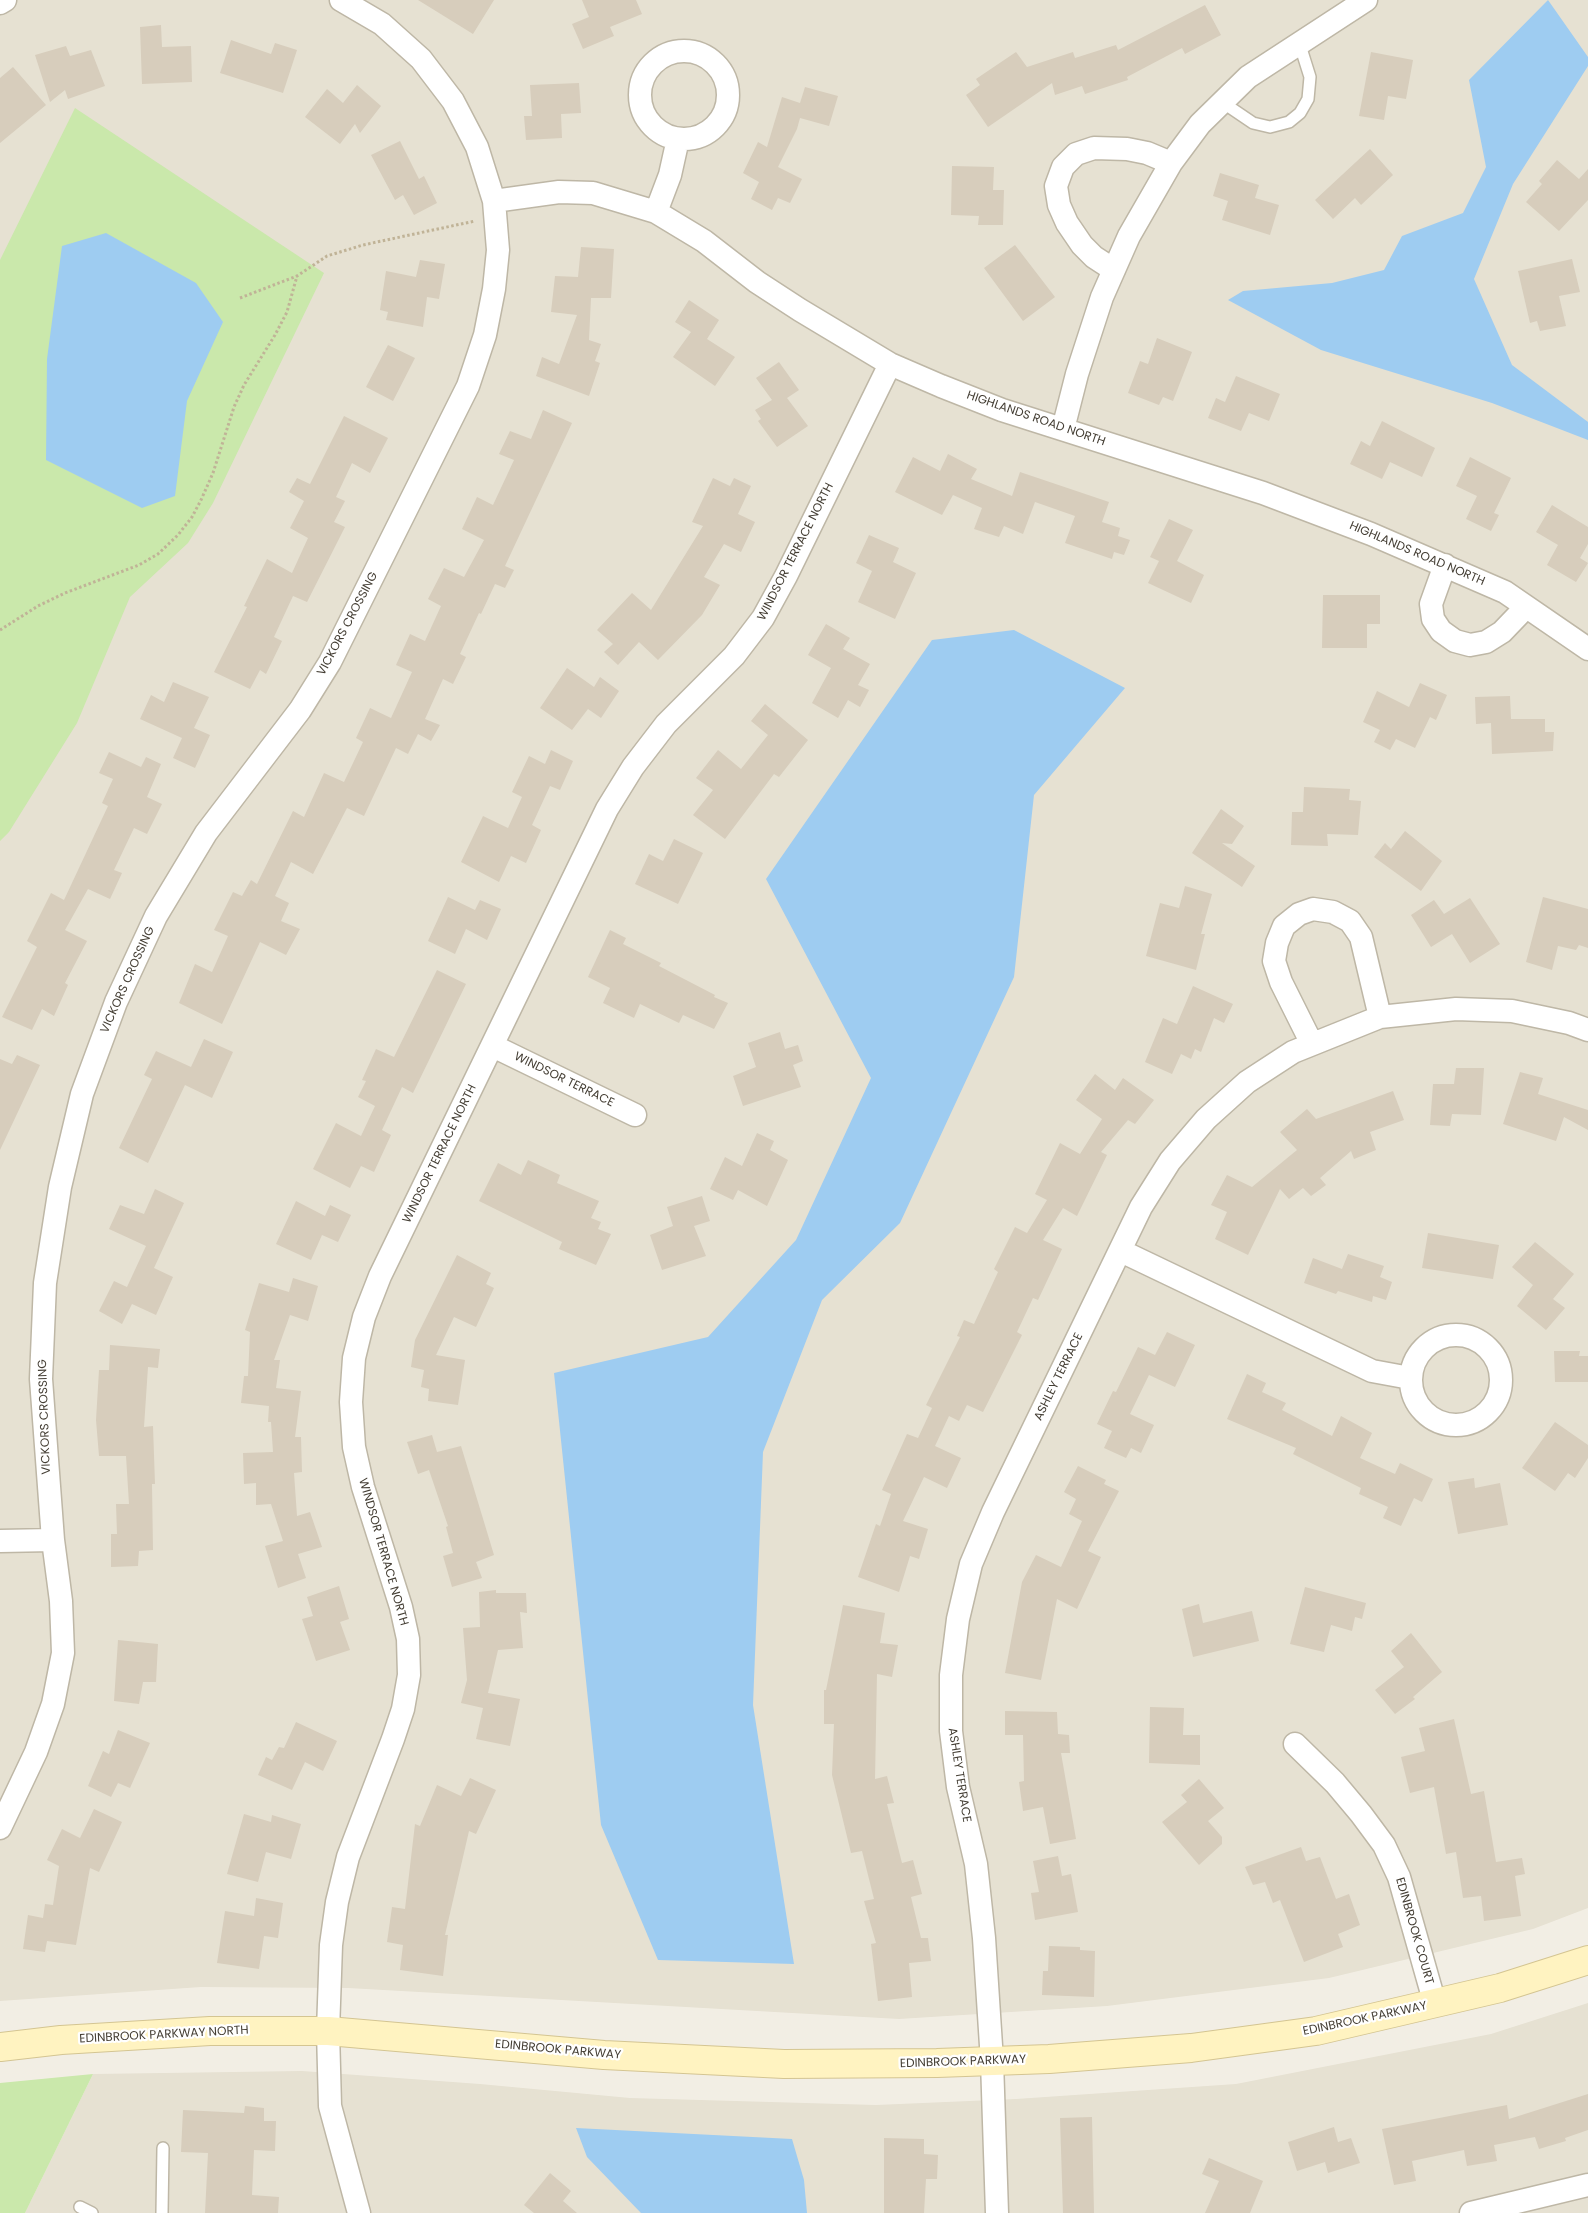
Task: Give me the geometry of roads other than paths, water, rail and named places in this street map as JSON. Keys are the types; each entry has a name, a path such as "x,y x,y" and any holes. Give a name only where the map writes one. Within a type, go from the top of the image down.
{"street":[{"name":"VICKORS CROSSING","path":"0,1828 36,1752 55,1696 63,1653 61,1601 53,1540 41,1379 45,1283 60,1187 82,1094 116,1002 156,916 206,833 300,710 330,662 468,386 485,335 494,289 498,250 495,210 476,147 453,101 422,59 382,24 341,0"},
{"path":"1063,429 1077,374 1114,270 1144,206 1171,163 1200,124 1248,77 1366,0"},
{"path":"656,212 670,176 678,139"},
{"path":"1114,270 1094,257 1082,245 1067,223 1059,205 1056,186 1063,167 1076,154 1094,148 1127,149 1147,153 1171,163"},
{"name":"HIGHLANDS ROAD NORTH","path":"495,210 559,192 593,193 656,212 704,241 757,282 800,310 890,364 1002,410 1314,511 1505,592 1588,649"},
{"name":"WINDSOR TERRACE NORTH","path":"328,2031 328,1983 336,1902 348,1856 403,1709 409,1675 408,1638 401,1607 363,1487 354,1447 351,1402 354,1358 364,1317 380,1276 494,1046 607,809 633,767 666,724 734,656 759,624 786,576 890,364"},
{"path":"1445,565 1432,604 1434,619 1440,631 1455,641 1470,644 1486,642 1502,632 1526,607"},
{"path":"1312,1044 1281,982 1274,961 1277,943 1284,926 1299,914 1313,909 1333,912 1350,921 1361,936 1380,1017"},
{"name":"ASHLEY TERRACE","path":"997,2213 992,2061 984,1938 976,1864 958,1787 951,1731 951,1675 958,1619 971,1564 993,1512 1141,1208 1170,1161 1206,1119 1247,1082 1293,1052 1312,1044 1380,1017 1456,1009 1512,1011 1569,1023 1588,1030"},
{"name":"WINDSOR TERRACE","path":"494,1046 635,1115"},
{"path":"1121,1251 1372,1371 1410,1378"},
{"path":"1462,1335 1477,1340 1489,1349 1498,1361 1501,1376 1500,1391 1495,1405 1485,1416 1472,1423 1457,1426 1442,1424 1429,1417 1418,1406 1412,1393 1410,1378 1414,1363 1422,1350 1433,1341 1447,1336 1462,1335"},
{"path":"0,1541 53,1540"},
{"name":"EDINBROOK COURT","path":"1295,1744 1361,1814 1384,1845 1399,1877 1435,2004"},
{"name":"EDINBROOK PARKWAY","path":"328,2031 604,2055 716,2062 784,2064 992,2061 1191,2048 1316,2031 1500,1988 1588,1960"},
{"path":"328,2031 330,2106 359,2213"},
{"name":"EDINBROOK PARKWAY NORTH","path":"0,2047 61,2040 180,2033 328,2031"},
{"path":"1471,2213 1588,2185"}],"lane":[{"path":"1222,102 1253,123 1270,127 1289,122 1300,113 1308,99 1310,77 1299,42"},
{"path":"162,2213 163,2148"},
{"path":"80,2207 92,2213"}],"water":[{"path":"1548,0 1588,57 1588,66 1513,184 1474,279 1512,365 1588,422 1588,440 1492,403 1321,350 1228,300 1243,291 1332,283 1384,270 1402,236 1463,213 1486,167 1469,80"},
{"path":"106,233 196,283 223,322 187,401 175,496 142,508 46,460 47,359 62,246"},
{"path":"1014,630 1125,688 1034,795 1014,977 900,1223 822,1300 763,1452 753,1705 794,1964 658,1960 601,1825 554,1373 708,1337 796,1240 871,1078 766,879 932,640"},
{"path":"576,2128 792,2139 804,2180 807,2213 641,2213 587,2157"}]}
